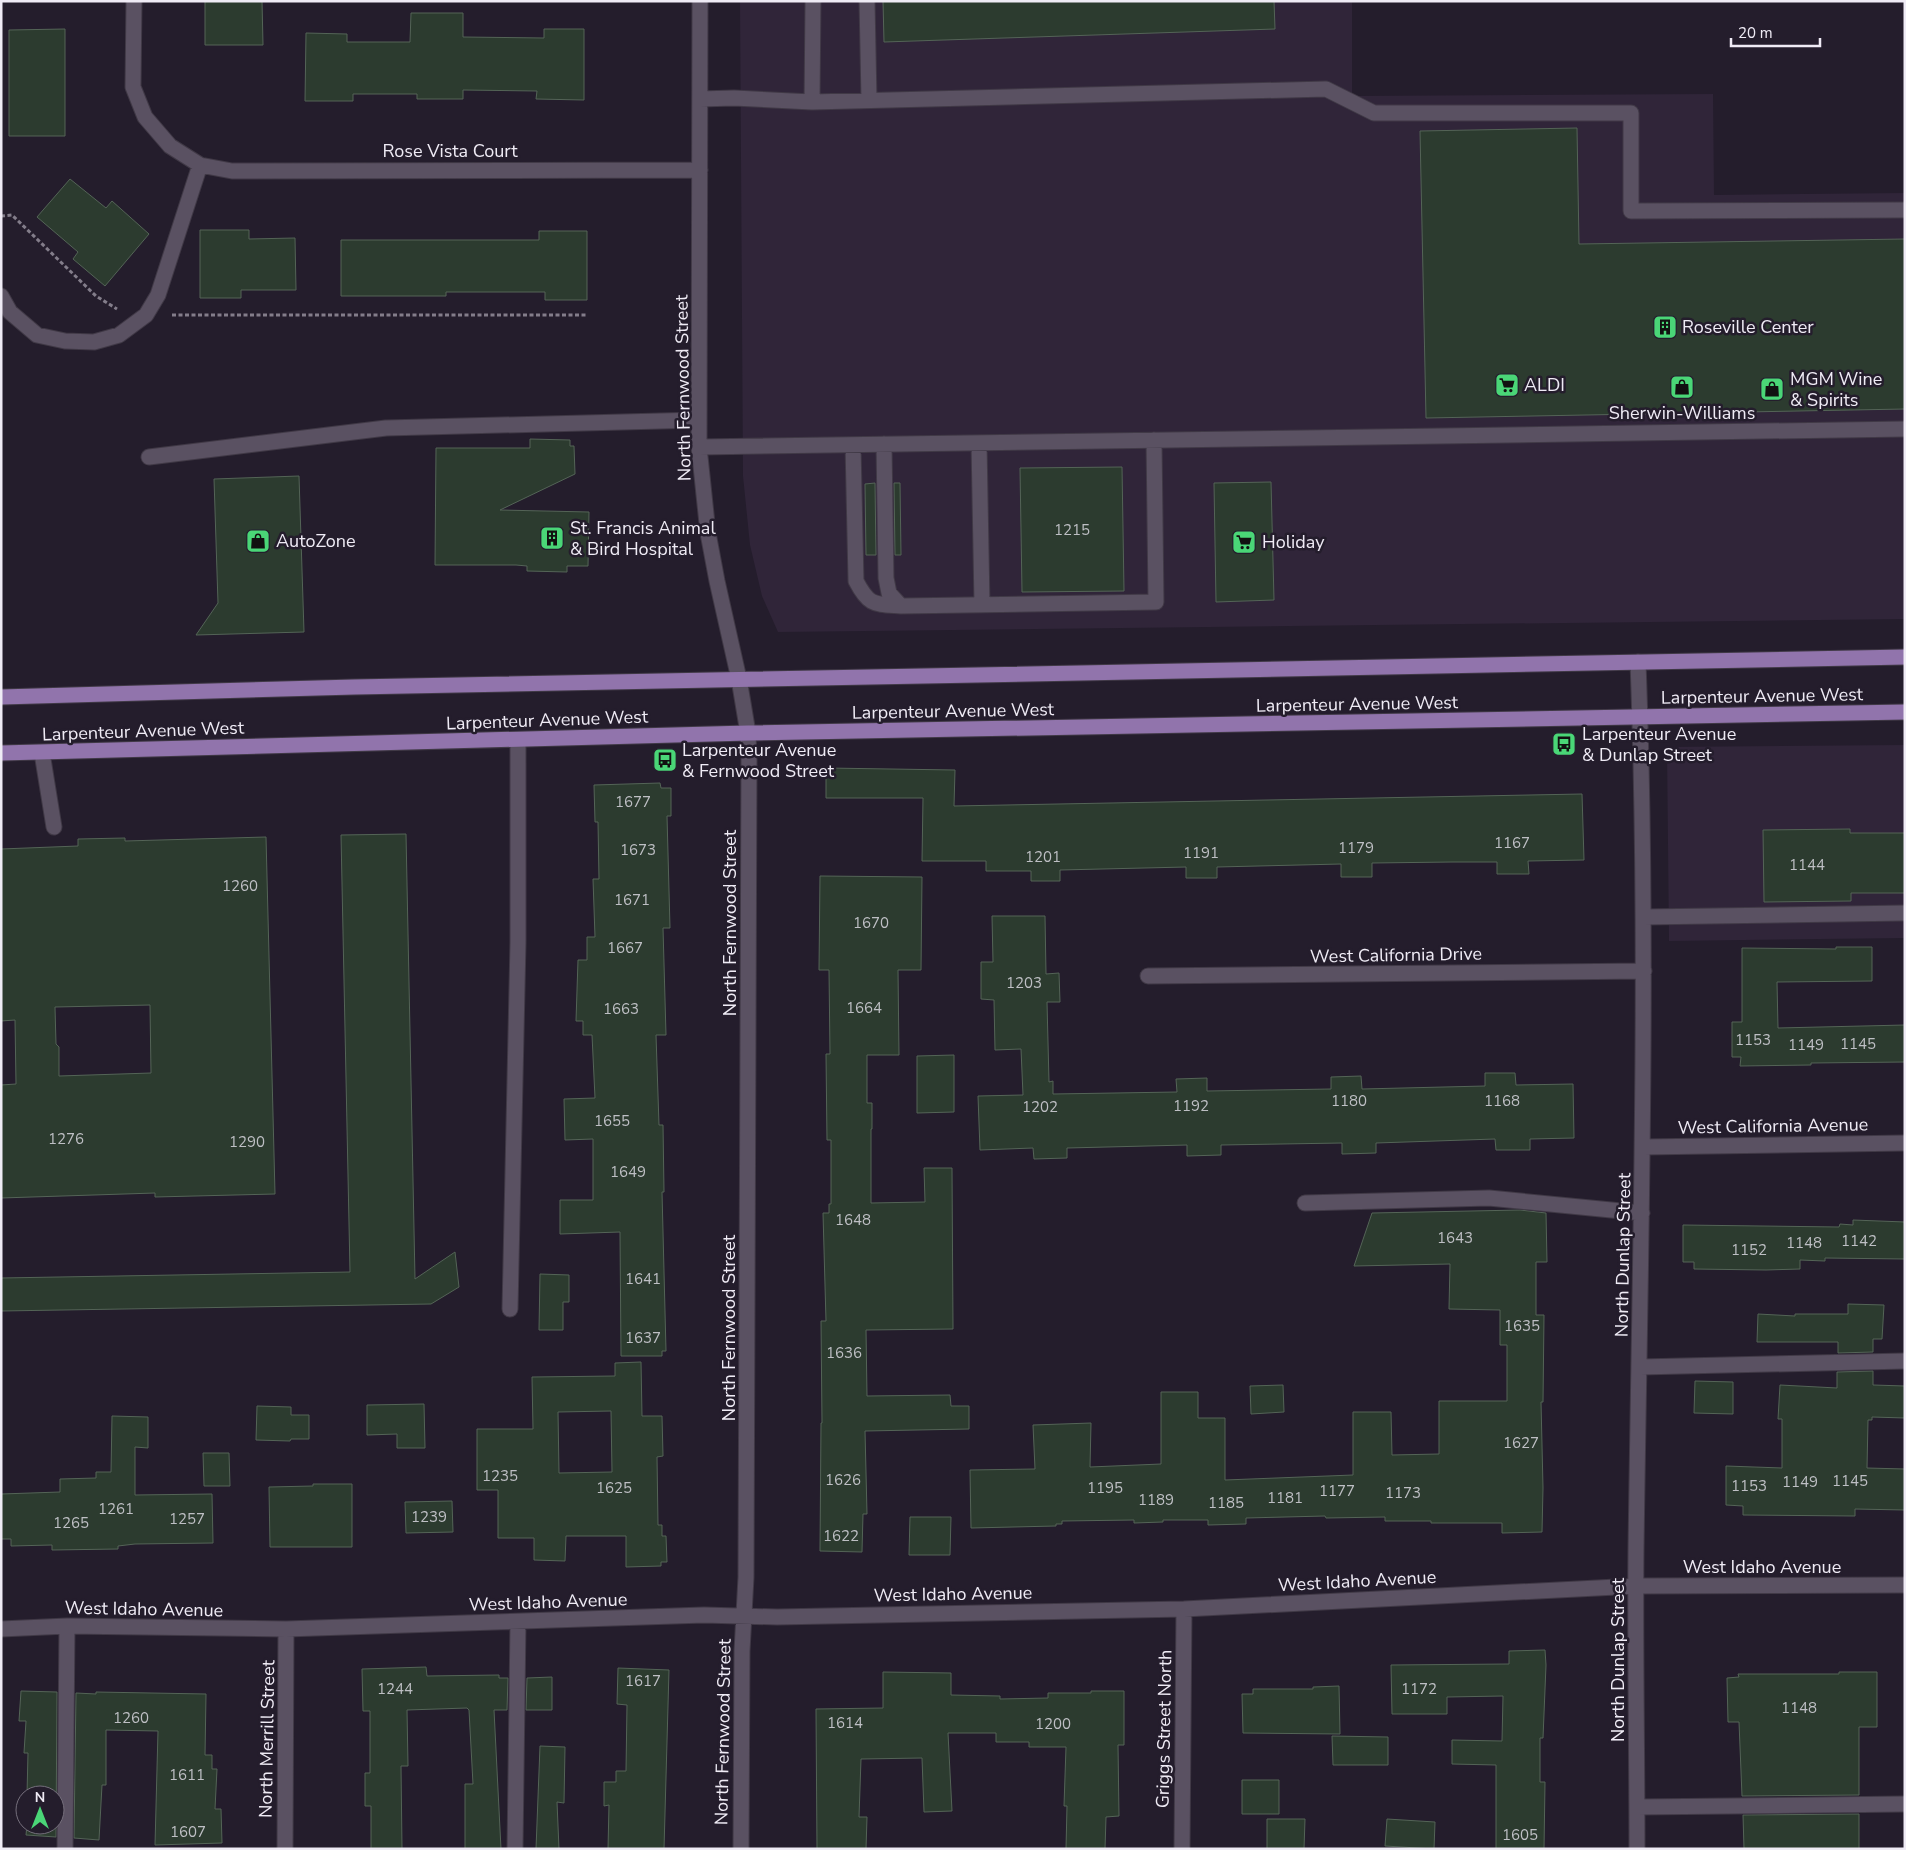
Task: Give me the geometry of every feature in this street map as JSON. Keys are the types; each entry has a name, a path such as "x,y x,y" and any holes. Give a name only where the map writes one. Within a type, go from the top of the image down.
{"main road":[{"name":"Larpenteur Avenue West","path":"1,697 354,687 1905,657"},
{"name":"Larpenteur Avenue West","path":"1,753 748,733 1905,712"}],"street":[{"name":"Rose Vista Court","path":"134,1 133,87 144,117 170,146 200,165 232,171 700,170"},
{"name":"North Fernwood Street","path":"700,1 699,447 708,533 739,679 748,733 747,1547 742,1651 741,1849"},
{"path":"812,102 813,1"},
{"path":"867,1 869,100"},
{"path":"700,99 734,98 812,102 1326,89 1374,113 1631,113 1631,211 1905,210"},
{"path":"1,296 10,312 37,335 65,341 94,342 119,335 146,315 158,295 200,165"},
{"path":"149,458 386,428 699,420"},
{"path":"699,447 1905,429"},
{"path":"853,445 856,581 864,596 876,604 901,606 1156,602 1154,440"},
{"path":"979,443 982,604"},
{"path":"884,444 886,578 889,593 901,606"},
{"name":"North Dunlap Street","path":"1636,1849 1636,1586 1644,972 1638,662"},
{"path":"510,1309 518,942 518,740"},
{"path":"42,752 54,827"},
{"path":"1644,918 1905,914"},
{"name":"West California Drive","path":"1148,976 1644,972"},
{"name":"West California Avenue","path":"1643,1147 1905,1143"},
{"path":"1304,1203 1489,1198 1642,1213"},
{"path":"1640,1367 1905,1361"},
{"name":"West Idaho Avenue","path":"1,1629 67,1626 286,1629 704,1615 1184,1609 1636,1586 1905,1585"},
{"name":"Griggs Street North","path":"1182,1849 1184,1609"},
{"path":"515,1849 518,1622"},
{"path":"65,1849 67,1626"},
{"name":"North Merrill Street","path":"285,1849 286,1629"},
{"path":"1637,1808 1905,1804"}],"path":[{"path":"1,216 12,216 16,219 96,296 126,314 586,315"}],"shaded area":[{"path":"740,1 1352,1 1352,96 1713,94 1714,195 1905,193 1905,619 778,632 762,596 750,545 743,476"},
{"path":"1905,745 1905,938 1669,941 1667,747"}],"building":[{"path":"205,1 262,1 263,45 205,45"},
{"path":"883,1 1274,1 1275,29 884,42"},
{"path":"411,13 463,13 463,37 544,38 544,29 584,29 584,100 536,99 537,91 463,90 463,99 417,99 417,94 353,94 353,101 305,101 306,33 347,34 347,42 410,42"},
{"path":"65,29 65,136 9,136 9,30"},
{"name":"Roseville Center","path":"1577,128 1579,244 1905,239 1905,409 1426,418 1420,131"},
{"path":"70,179 106,208 112,201 149,234 105,286 73,259 78,252 37,217"},
{"path":"200,230 249,230 249,239 295,238 296,290 241,290 241,298 200,298"},
{"path":"539,231 587,231 587,300 545,300 545,292 446,292 446,296 341,296 341,240 539,240"},
{"path":"530,439 570,440 570,446 574,446 575,474 500,510 589,512 588,566 567,566 567,572 527,571 527,566 516,565 435,565 436,448 530,448"},
{"path":"1122,467 1124,591 1022,592 1020,468"},
{"name":"AutoZone","path":"299,476 304,632 196,635 218,603 214,479"},
{"name":"Holiday","path":"1271,482 1274,600 1216,602 1214,483"},
{"path":"875,483 876,555 866,555 865,484"},
{"path":"894,483 900,483 901,555 895,555"},
{"path":"826,768 955,770 954,806 1582,794 1584,860 1528,861 1529,874 1497,874 1497,862 1372,863 1372,877 1341,877 1341,864 1217,867 1217,878 1186,878 1186,867 1060,870 1060,881 1031,881 1031,871 986,871 986,861 922,861 923,798 826,798"},
{"path":"660,783 661,788 671,788 671,816 667,816 670,928 663,928 666,1035 656,1035 659,1125 663,1125 664,1192 662,1192 666,1351 662,1351 662,1356 621,1356 620,1232 560,1234 560,1200 593,1200 593,1139 565,1140 564,1099 595,1098 592,1035 583,1035 583,1021 576,1021 578,960 587,960 587,937 595,937 593,879 599,879 598,822 595,822 594,785"},
{"path":"1850,829 1850,833 1905,833 1905,893 1851,893 1851,901 1764,902 1763,830"},
{"path":"406,834 415,1279 455,1252 459,1287 431,1304 1,1311 1,1278 350,1272 341,835"},
{"path":"266,837 275,1194 155,1197 155,1193 1,1198 1,1085 16,1084 15,1020 1,1021 1,849 78,846 78,839 125,838 125,841","holes":["150,1005 151,1073 59,1076 59,1047 56,1044 55,1007"]},
{"path":"820,876 922,877 921,970 898,970 899,1055 867,1055 867,1103 872,1103 871,1203 925,1202 924,1168 952,1168 953,1329 866,1330 867,1396 950,1395 951,1406 969,1406 969,1429 865,1431 867,1514 863,1514 862,1552 820,1551 821,1321 826,1321 823,1213 829,1213 829,1204 831,1204 831,1140 827,1140 826,1054 830,1054 829,970 819,970"},
{"path":"992,916 1045,916 1046,974 1059,973 1060,1002 1047,1002 1049,1082 1053,1081 1053,1094 1177,1092 1176,1079 1207,1078 1207,1091 1331,1089 1331,1077 1361,1076 1362,1089 1485,1086 1485,1073 1515,1073 1516,1085 1573,1084 1574,1138 1530,1139 1530,1150 1496,1150 1495,1139 1376,1143 1376,1153 1342,1154 1342,1143 1221,1145 1221,1155 1187,1156 1187,1145 1067,1148 1067,1158 1034,1159 1033,1148 980,1150 978,1096 1023,1095 1021,1049 995,1050 994,1000 981,999 981,962 993,962"},
{"path":"1836,947 1872,947 1872,981 1777,982 1778,1028 1905,1025 1905,1062 1740,1066 1741,1057 1732,1057 1732,1022 1742,1022 1742,948 1836,949"},
{"path":"954,1055 954,1112 917,1113 917,1056"},
{"path":"1520,1210 1546,1213 1547,1262 1536,1262 1536,1315 1544,1315 1543,1402 1541,1402 1542,1532 1502,1533 1502,1523 1431,1523 1431,1521 1385,1521 1385,1517 1326,1518 1325,1516 1246,1518 1246,1524 1208,1525 1208,1520 1163,1520 1163,1522 1134,1523 1134,1520 1062,1521 1062,1524 1056,1524 1056,1526 971,1528 970,1470 1035,1469 1033,1425 1091,1423 1090,1467 1161,1464 1161,1392 1198,1392 1198,1418 1225,1418 1225,1480 1353,1475 1353,1412 1391,1412 1392,1455 1439,1454 1439,1401 1507,1401 1507,1345 1500,1345 1500,1310 1449,1309 1450,1264 1354,1266 1372,1213"},
{"path":"1853,1220 1905,1222 1905,1259 1825,1258 1825,1261 1800,1260 1800,1269 1766,1270 1694,1269 1694,1262 1683,1262 1683,1225 1839,1227 1840,1224 1853,1225"},
{"path":"540,1274 569,1275 569,1302 563,1302 563,1330 539,1330"},
{"path":"1848,1304 1884,1305 1882,1339 1873,1339 1873,1352 1838,1353 1838,1342 1757,1342 1758,1314 1795,1316 1795,1314 1848,1314"},
{"path":"641,1362 642,1416 662,1416 663,1456 657,1457 658,1525 662,1525 662,1536 666,1536 667,1562 661,1562 661,1566 626,1567 626,1536 566,1536 565,1561 534,1560 534,1538 498,1538 498,1490 477,1490 477,1429 533,1429 532,1377 615,1376 615,1363","holes":["611,1411 612,1472 559,1473 558,1412"]},
{"path":"1873,1371 1873,1385 1905,1386 1905,1418 1872,1417 1872,1420 1868,1420 1867,1468 1905,1469 1905,1510 1855,1509 1855,1516 1743,1515 1743,1506 1726,1505 1726,1466 1782,1468 1782,1419 1778,1419 1780,1385 1837,1388 1837,1372"},
{"path":"1695,1381 1733,1382 1733,1414 1694,1413"},
{"path":"1283,1385 1284,1412 1251,1414 1250,1386"},
{"path":"424,1404 425,1448 397,1448 397,1434 367,1435 367,1405"},
{"path":"257,1406 291,1407 291,1415 309,1415 309,1439 291,1439 290,1441 256,1440"},
{"path":"112,1416 148,1417 148,1448 135,1447 135,1495 212,1494 213,1543 135,1544 118,1546 118,1549 52,1550 52,1545 11,1546 11,1539 1,1539 1,1494 60,1492 60,1479 96,1478 96,1472 111,1472"},
{"path":"203,1453 229,1453 230,1486 204,1486"},
{"path":"313,1484 352,1484 352,1547 270,1547 269,1487 313,1486"},
{"path":"452,1501 453,1532 406,1533 405,1502"},
{"path":"910,1517 951,1517 950,1555 909,1555"},
{"path":"1545,1650 1543,1738 1540,1738 1540,1782 1545,1782 1544,1849 1496,1849 1496,1765 1452,1764 1452,1740 1502,1741 1503,1696 1447,1697 1447,1714 1392,1714 1391,1665 1509,1664 1509,1651"},
{"path":"426,1667 427,1676 499,1675 499,1678 508,1678 507,1710 494,1710 501,1849 465,1849 465,1784 473,1784 469,1710 467,1708 407,1710 408,1766 401,1766 402,1849 371,1849 371,1806 365,1806 365,1773 370,1773 370,1711 363,1711 362,1669"},
{"path":"618,1668 669,1670 664,1849 608,1849 609,1805 604,1806 604,1782 616,1782 616,1771 626,1771 627,1705 617,1704"},
{"path":"883,1672 951,1673 951,1695 1000,1696 1000,1699 1048,1698 1048,1693 1124,1691 1124,1745 1118,1745 1119,1816 1106,1817 1105,1849 1066,1849 1067,1806 1064,1806 1066,1747 1029,1747 1029,1742 996,1742 996,1733 948,1733 952,1811 924,1812 922,1758 861,1759 859,1817 867,1817 866,1849 817,1849 816,1709 883,1708"},
{"path":"1839,1672 1877,1672 1877,1727 1859,1727 1859,1795 1742,1796 1739,1722 1728,1722 1727,1678 1739,1677 1738,1674 1839,1674"},
{"path":"552,1677 552,1710 526,1710 527,1678"},
{"path":"1339,1686 1340,1734 1243,1733 1242,1694 1253,1694 1253,1689 1313,1689 1313,1687"},
{"path":"21,1691 57,1692 56,1785 27,1785 28,1753 24,1753 26,1721 19,1721"},
{"path":"96,1692 206,1694 205,1755 212,1755 212,1769 217,1769 215,1809 221,1809 222,1843 155,1845 158,1731 106,1730 106,1785 102,1785 99,1840 74,1838 76,1693 96,1694"},
{"path":"1332,1736 1388,1737 1388,1765 1333,1765"},
{"path":"540,1746 565,1747 564,1803 557,1802 559,1849 536,1849"},
{"path":"1242,1780 1279,1780 1279,1814 1242,1814"},
{"path":"1859,1814 1859,1849 1744,1849 1743,1815"},
{"path":"1267,1819 1305,1819 1304,1849 1267,1849"},
{"path":"1387,1819 1435,1822 1434,1849 1385,1846"},
{"path":"26,1835 56,1835 56,1837"}],"place":[{"name":"Roseville Center","path":"1665,327"},
{"name":"ALDI","path":"1507,385"},
{"name":"Sherwin-Williams","path":"1682,387"},
{"name":"MGM Wine & Spirits","path":"1772,389"},
{"name":"St. Francis Animal & Bird Hospital","path":"552,538"},
{"name":"AutoZone","path":"258,541"},
{"name":"Holiday","path":"1244,542"},
{"name":"Larpenteur Avenue & Dunlap Street","path":"1564,744"},
{"name":"Larpenteur Avenue & Fernwood Street","path":"665,760"}]}
